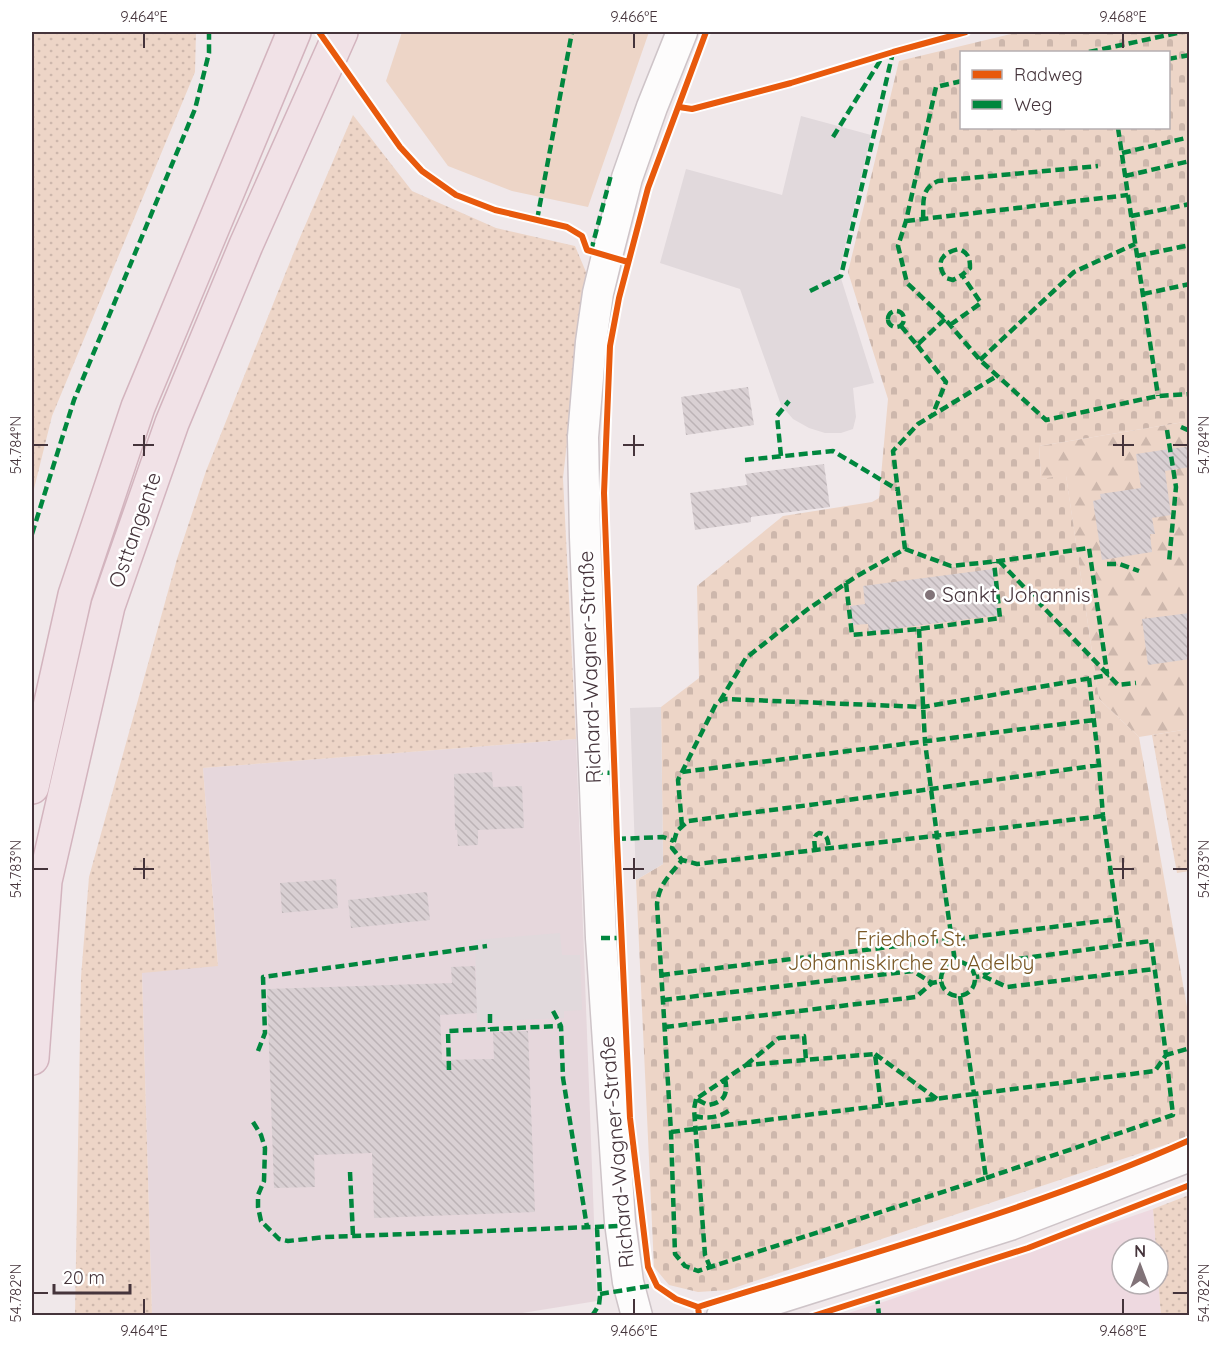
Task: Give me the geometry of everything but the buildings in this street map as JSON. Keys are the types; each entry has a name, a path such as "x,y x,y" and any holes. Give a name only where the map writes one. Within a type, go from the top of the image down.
{"main road":[{"name":"Osttangente","path":"32,787 75,595 138,407 294,32"},
{"name":"Osttangente","path":"32,1058 45,881 108,606 172,423 246,245 341,32"}],"street":[{"name":"Richard-Wagner-Straße","path":"637,1316 628,1282 620,1222 601,939 583,437 591,342 598,293 607,256 627,178 682,32"},
{"path":"722,1316 1010,1225 1190,1156"}],"shaded area":[{"path":"801,116 871,135 839,272 874,383 853,388 856,417 853,429 841,433 825,433 809,428 793,419 781,405 740,289 660,263 686,169 782,195"},
{"path":"661,707 663,864 636,880 630,708"},
{"path":"576,739 597,1301 504,1316 152,1315 142,972 218,965 203,768"},
{"path":"560,933 562,955 580,955 582,1010 564,1011 564,1018 477,1022 475,940"},
{"path":"1153,1209 1155,1236 1110,1236 1110,1296 1159,1296 1161,1315 839,1316"}],"green space":[{"path":"32,32 196,32 195,72 52,416 32,497"},
{"path":"402,32 649,32 588,207 512,191 448,166 386,81"},
{"name":"Friedhof St. Johanniskirche zu Adelby","path":"1019,32 1189,32 1189,422 1039,446 1041,479 1066,475 1099,699 1139,737 1189,1018 1189,1137 728,1290 698,1292 669,1285 654,1267 636,880 663,864 661,707 699,678 697,586 783,516 872,502 879,498 888,399 848,272 899,61"},
{"path":"353,115 412,191 496,228 575,246 586,272 563,478 576,739 203,768 218,966 142,973 152,1315 75,1316 81,977 89,877 177,559 206,471 298,242"},
{"path":"1189,422 1189,729 1139,737 1099,699 1066,476 1041,479 1039,446"},
{"path":"1189,729 1189,871 1177,873 1152,735"},
{"path":"1189,1195 1189,1315 1161,1315 1159,1296 1170,1296 1170,1236 1155,1236 1153,1209"}],"marked path":[{"path":"32,534 74,400 195,109 209,53 209,32"},
{"path":"537,220 572,32"},
{"path":"1094,51 1182,32"},
{"path":"810,291 841,276 893,52"},
{"path":"1170,59 1190,55"},
{"path":"833,137 883,56"},
{"path":"960,81 936,87 906,221 898,246 907,283 945,319 980,360 1046,420 1158,396 1190,394"},
{"path":"1118,129 1158,396"},
{"path":"1122,153 1190,137"},
{"path":"1125,176 1190,161"},
{"path":"923,219 923,202 926,192 932,184 938,181 1098,166"},
{"path":"591,251 611,175"},
{"path":"906,221 1128,195"},
{"path":"1131,216 1190,204"},
{"path":"980,360 1074,272 1135,244"},
{"path":"1137,256 1190,245"},
{"path":"950,325 981,303 962,275 970,268 970,261 968,256 959,249 944,256 941,268 946,278 953,280 962,275"},
{"path":"1143,294 1190,284"},
{"path":"893,311 899,311 904,319 902,325 893,327 888,322 888,316 893,311"},
{"path":"901,326 917,345 945,319"},
{"path":"917,345 946,382 932,416"},
{"path":"720,701 746,658 808,609 857,576 905,549 893,451 918,424 997,376"},
{"path":"781,456 777,416 789,401"},
{"path":"1181,427 1190,431"},
{"path":"1167,430 1176,487 1169,562"},
{"path":"745,460 833,451 898,490"},
{"path":"905,549 951,566 1089,548 1107,673"},
{"path":"999,561 1118,685 1136,683"},
{"path":"846,583 852,635 1000,618 994,562"},
{"path":"1107,564 1119,564 1139,571"},
{"path":"919,629 925,742 955,962"},
{"path":"682,826 678,780 716,704 725,699 923,707 1109,675"},
{"path":"1089,678 1103,816 1121,945"},
{"path":"682,772 1094,720"},
{"path":"1099,765 688,821 677,831 672,848 682,860 697,864 1103,816"},
{"path":"594,772 615,773"},
{"path":"815,850 815,838 819,833 826,836 829,849"},
{"path":"617,839 663,837 674,841"},
{"path":"671,1132 974,1094 986,1178 698,1271 685,1266 675,1254 671,1132 657,904 663,885 682,860"},
{"path":"661,975 1118,919"},
{"path":"601,938 622,938"},
{"path":"960,996 974,1094 1155,1071 1166,1055 1151,941 1003,961 983,976 976,977"},
{"path":"258,1051 265,1033 263,977 487,946"},
{"path":"958,962 970,967 975,979 970,991 958,996 946,991 941,979 946,967 958,962"},
{"path":"983,976 1007,987 1154,969"},
{"path":"663,1000 913,971 932,983"},
{"path":"665,1027 916,997 932,983 942,981"},
{"path":"553,1011 561,1026"},
{"path":"490,1014 490,1029"},
{"path":"449,1070 448,1031 561,1026 563,1078 587,1227"},
{"path":"746,1065 779,1038 804,1036 806,1060"},
{"path":"986,1178 1173,1115 1166,1055 1190,1048"},
{"path":"875,1054 937,1099"},
{"path":"725,1078 726,1084 725,1093 718,1102 708,1105 696,1099 746,1065 875,1054 881,1106"},
{"path":"696,1099 694,1109 705,1255 710,1267"},
{"path":"694,1116 713,1117 731,1109"},
{"path":"253,1122 261,1135 265,1148 264,1181 258,1195 261,1221 279,1239 288,1241 325,1237 620,1226"},
{"path":"350,1172 353,1236"},
{"path":"592,1316 599,1305 600,1296 597,1227"},
{"path":"600,1294 656,1285"},
{"path":"877,1295 879,1316"}],"cycle path":[{"path":"319,32 400,147 422,171 456,195 495,210 567,227 582,236 587,250 628,262"},
{"path":"698,1307 676,1299 657,1286 648,1267 630,1118 604,493 610,346 619,298 648,188 706,32"},
{"path":"679,107 692,109 966,32"},
{"path":"699,1315 698,1307 1008,1210 1190,1140"},
{"path":"813,1316 1028,1248 1190,1185"}],"place":[{"name":"Sankt Johannis","path":"930,595"}]}
